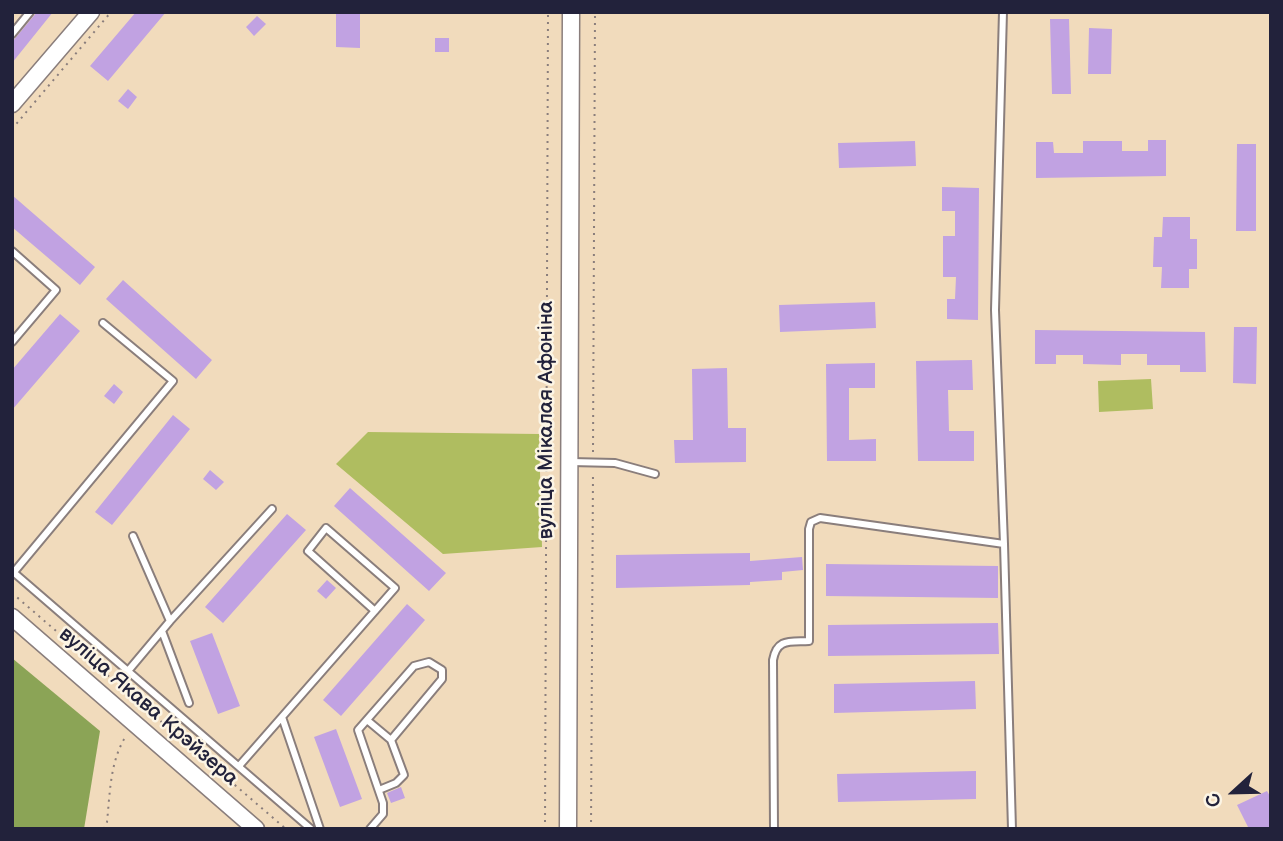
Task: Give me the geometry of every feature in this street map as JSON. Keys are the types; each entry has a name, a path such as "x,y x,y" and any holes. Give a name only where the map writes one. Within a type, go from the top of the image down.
{"street":[{"path":"12,104 91,12"},
{"name":"вуліца Мікалая Афоніна","path":"568,829 571,12"},
{"name":"вуліца Якава Крэйзера","path":"12,617 257,829"}],"lane":[{"path":"12,34 30,12"},
{"path":"1003,12 995,310 1012,829"},
{"path":"12,251 56,290 12,342"},
{"path":"103,323 173,381 13,572 311,829"},
{"path":"568,461 615,463 655,474"},
{"path":"128,671 272,509"},
{"path":"774,829 772,660 774,650 783,642 809,641 811,522 820,518 1004,544"},
{"path":"239,766 375,611 395,588 326,528 308,551 375,611"},
{"path":"133,536 170,621"},
{"path":"162,631 189,703"},
{"path":"370,829 383,814 383,803 358,730 414,666 429,662 436,664 442,670 442,680 391,740"},
{"path":"282,717 320,829"},
{"path":"367,720 391,740 404,775 397,783 379,790"}],"path":[{"path":"12,129 111,12"},
{"path":"545,829 548,12"},
{"path":"591,829 595,12"},
{"path":"12,593 286,829"},
{"path":"104,829 117,751 134,723"}],"green space":[{"path":"1151,379 1153,409 1099,412 1098,381"},
{"path":"368,432 539,434 542,547 443,554 336,464"},
{"path":"12,658 100,731 84,829 12,829"}],"building":[{"path":"37,12 53,12 12,63 12,42"},
{"path":"136,12 166,12 108,81 90,66"},
{"path":"336,12 360,12 360,48 336,47"},
{"path":"257,16 266,24 254,36 246,27"},
{"path":"1050,19 1069,19 1071,94 1052,94"},
{"path":"1089,28 1112,29 1111,74 1088,74"},
{"path":"435,38 449,38 449,52 435,52"},
{"path":"128,89 137,97 128,109 118,101"},
{"path":"1148,140 1166,140 1166,176 1036,178 1036,142 1053,142 1054,153 1083,153 1083,141 1122,141 1122,151 1148,151"},
{"path":"915,141 916,166 839,168 838,143"},
{"path":"1237,144 1256,144 1256,231 1236,231"},
{"path":"942,187 979,188 978,320 947,319 947,299 955,299 956,277 943,277 943,236 955,236 955,211 942,211"},
{"path":"12,195 95,267 80,285 12,227"},
{"path":"1163,217 1190,217 1190,239 1197,239 1197,269 1189,269 1189,288 1161,288 1162,267 1153,267 1154,237 1162,237"},
{"path":"123,280 212,360 196,379 106,299"},
{"path":"875,302 876,328 780,332 779,305"},
{"path":"60,314 80,331 12,410 12,370"},
{"path":"1234,327 1257,327 1256,384 1233,383"},
{"path":"1035,330 1205,332 1206,372 1180,372 1180,365 1147,365 1147,354 1121,354 1121,365 1083,364 1083,355 1056,355 1056,364 1035,364"},
{"path":"972,360 973,390 948,390 949,431 974,431 974,461 918,461 916,361"},
{"path":"875,363 875,388 849,388 849,440 876,439 876,461 827,461 826,364"},
{"path":"727,368 728,428 746,428 746,462 675,463 674,440 693,440 692,369"},
{"path":"114,384 123,392 114,404 104,396"},
{"path":"173,415 190,429 112,525 95,512"},
{"path":"210,470 224,482 216,490 203,479"},
{"path":"350,488 446,573 429,591 334,506"},
{"path":"287,514 306,530 223,623 205,607"},
{"path":"750,553 750,561 802,557 803,570 782,572 782,580 750,582 750,585 616,588 616,555"},
{"path":"826,564 998,566 998,598 826,596"},
{"path":"327,580 336,588 326,599 317,591"},
{"path":"407,604 425,620 341,716 323,700"},
{"path":"998,623 999,654 828,656 828,625"},
{"path":"212,633 240,706 218,714 190,641"},
{"path":"975,681 976,709 834,713 834,684"},
{"path":"336,729 362,799 340,807 314,737"},
{"path":"976,771 976,799 838,802 837,774"},
{"path":"401,787 405,798 391,803 387,793"},
{"path":"1267,791 1271,798 1271,829 1249,829 1237,805"}]}
